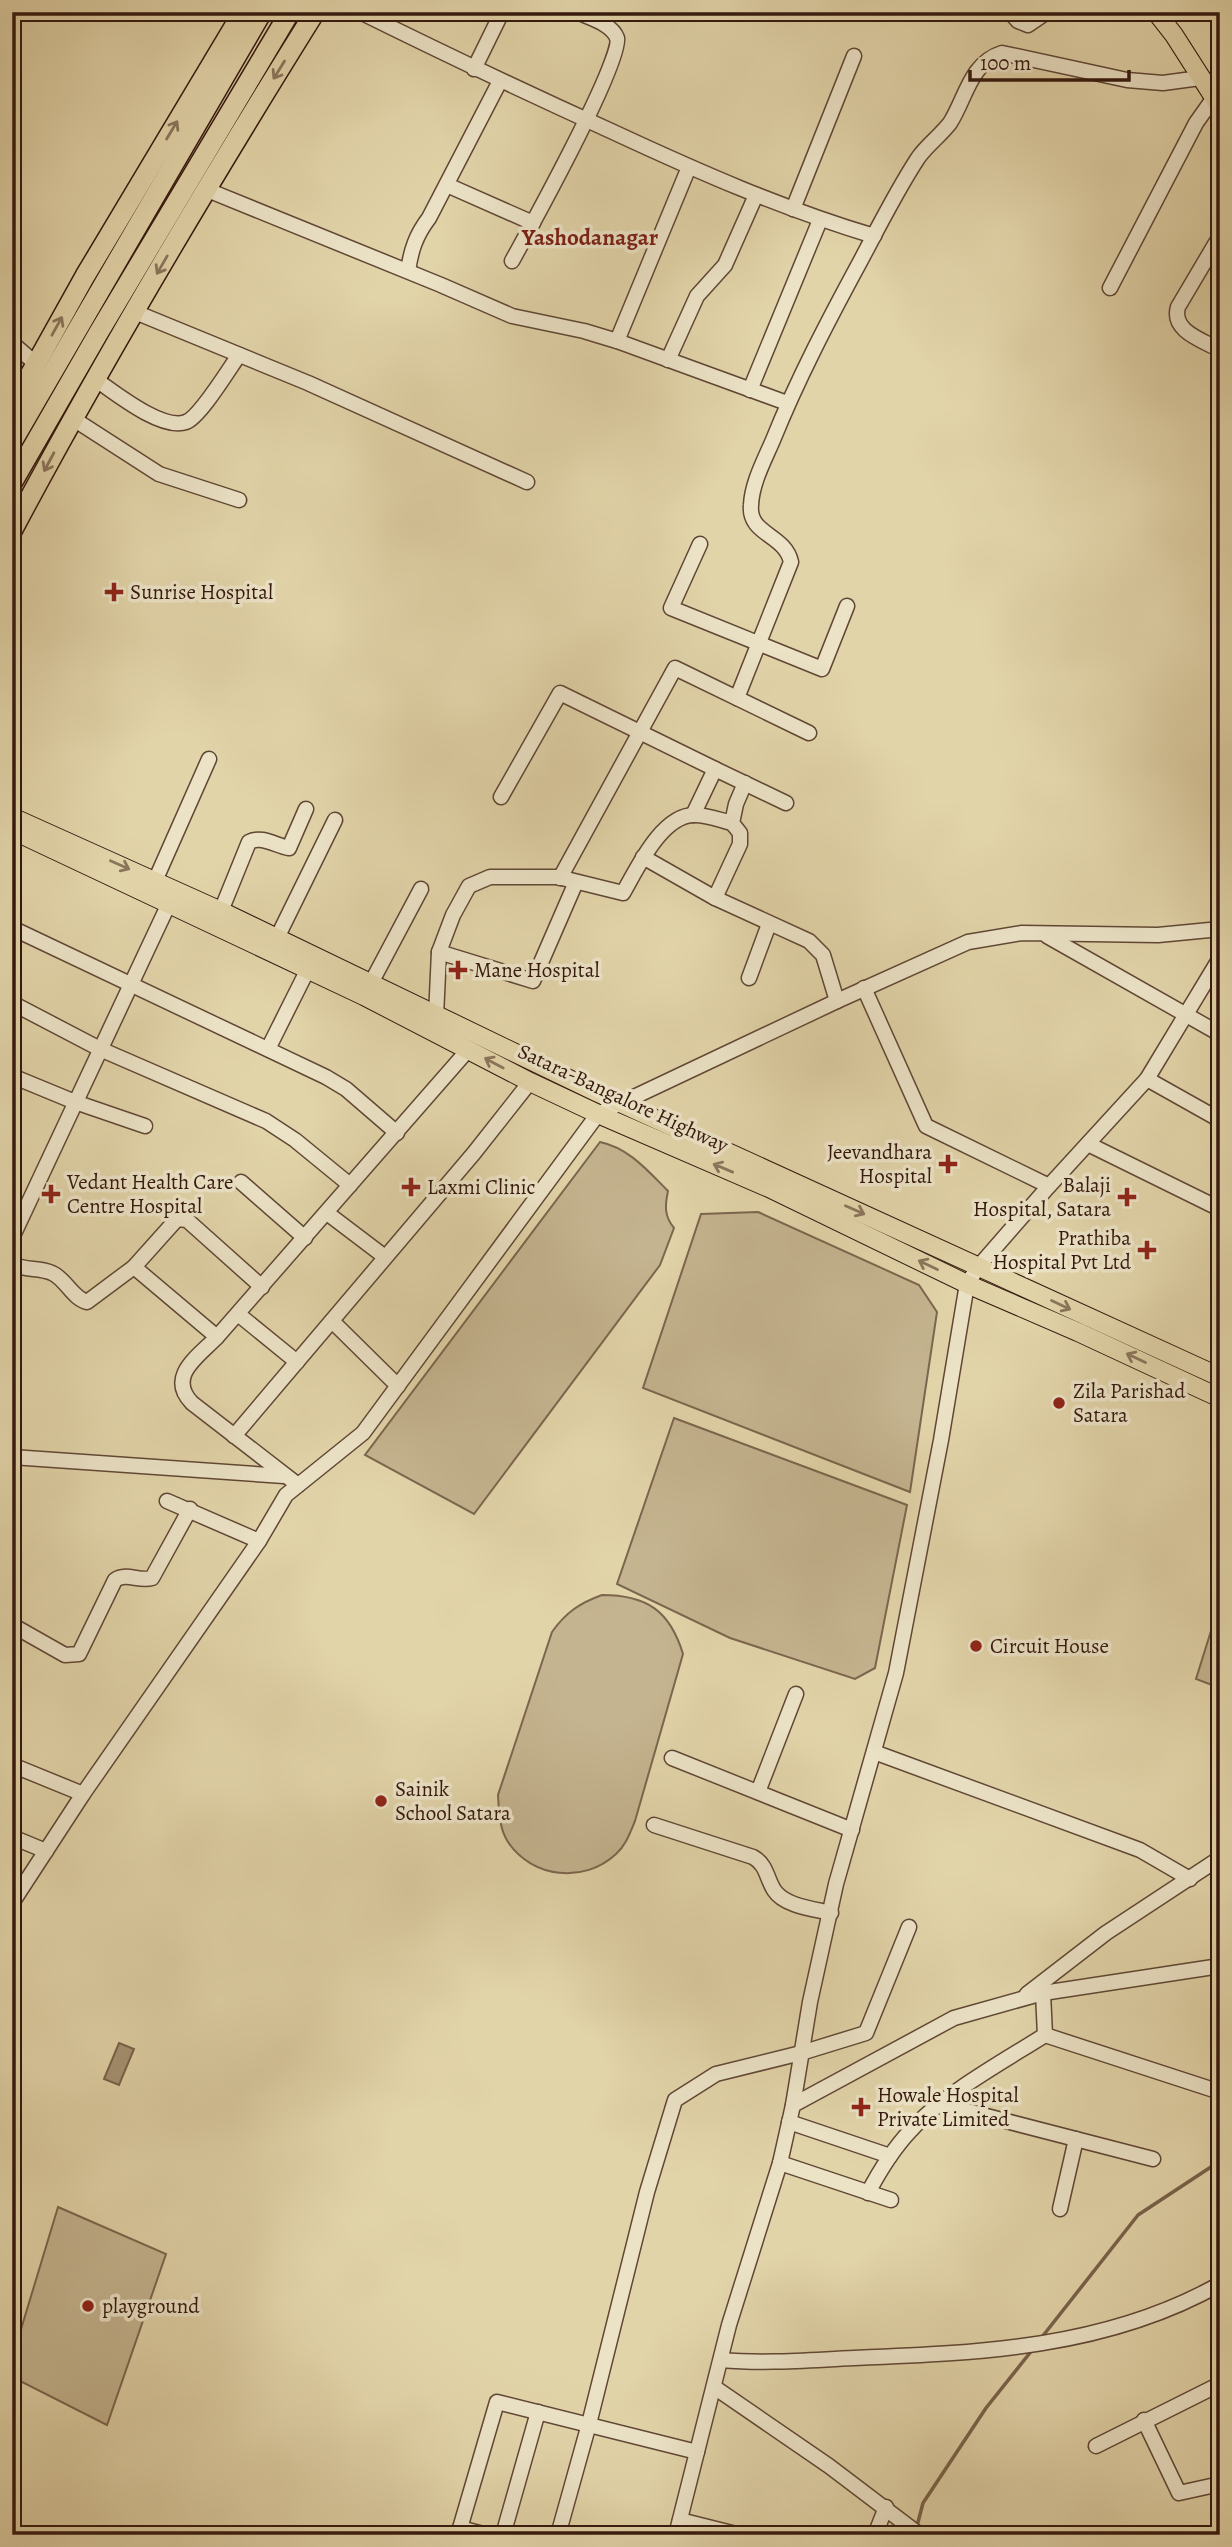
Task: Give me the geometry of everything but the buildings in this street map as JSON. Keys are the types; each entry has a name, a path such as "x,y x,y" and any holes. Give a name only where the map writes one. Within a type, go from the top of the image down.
{"highway":[{"path":"12,407 85,276 243,12"},
{"path":"12,442 262,12"},
{"path":"12,483 290,12"},
{"path":"12,531 72,418 205,189 315,12"}],"main road":[{"path":"1156,12 1174,35 1216,103"},
{"name":"Satara-Bangalore Highway","path":"12,817 155,881 172,897 221,911 276,940 621,1103 1220,1377"},
{"name":"Satara-Bangalore Highway","path":"12,830 172,897 308,969 598,1114 769,1188 967,1284 1220,1398"}],"street":[{"path":"360,12 500,81 689,167 820,220 874,236"},
{"path":"474,68 502,12"},
{"path":"512,261 585,120 618,44 616,35 609,27 577,12"},
{"path":"1010,12 1018,21 1028,25 1047,12"},
{"path":"737,698 792,562 785,545 756,526 751,518 751,501 758,478 788,403 874,236 918,157 951,121 974,75 992,56 1002,53 1148,83 1200,78"},
{"path":"793,209 855,56"},
{"path":"408,271 414,241 447,185 500,81"},
{"path":"1110,288 1196,123 1216,103"},
{"path":"617,341 689,167"},
{"path":"447,185 533,223"},
{"path":"205,189 512,316 617,341 788,403"},
{"path":"668,360 697,296 725,265 756,195"},
{"path":"750,390 820,220"},
{"path":"1220,236 1175,315 1182,328 1220,350"},
{"path":"135,312 308,383 527,482"},
{"path":"12,342 36,364"},
{"path":"96,379 152,416 168,422 184,423 196,415 239,355"},
{"path":"72,418 159,474 239,500"},
{"path":"701,544 671,608 822,668 847,606"},
{"path":"560,878 675,668 809,733"},
{"path":"501,797 560,693 786,803"},
{"path":"155,881 209,759"},
{"path":"693,815 715,769"},
{"path":"733,823 736,804 745,783"},
{"path":"221,911 250,842 262,839 289,848 306,809"},
{"path":"436,1016 439,952 453,915 469,886 490,877 560,878 623,893 655,864 670,823 693,815 733,823 740,833 740,844 715,898"},
{"path":"276,940 335,820"},
{"path":"655,864 715,898 807,939 822,955 837,1001"},
{"path":"439,952 533,981 576,882"},
{"path":"370,985 421,889"},
{"path":"12,1238 172,897"},
{"path":"749,978 769,924"},
{"path":"12,929 268,1049 346,1089 397,1133"},
{"path":"12,1903 18,1885 47,1851 83,1794 259,1541 286,1495 363,1433 598,1114 864,988 968,942 995,936 1158,935 1220,929"},
{"path":"1042,934 1220,1034"},
{"path":"740,2535 678,2527 729,2325 780,2163 793,2105 810,2002 836,1884 895,1673 967,1284 979,1266 1049,1186 1147,1079 1220,958"},
{"path":"268,1049 308,969"},
{"path":"864,988 926,1126 1049,1186"},
{"path":"12,1003 100,1049 266,1121 295,1140 350,1185"},
{"path":"298,1485 192,1403 185,1395 182,1378 186,1368 218,1338 468,1050"},
{"path":"12,1076 75,1102 145,1126"},
{"path":"1147,1079 1220,1120"},
{"path":"234,1437 474,1153 530,1082"},
{"path":"1088,1144 1220,1209"},
{"path":"241,1182 305,1238"},
{"path":"327,1213 385,1257"},
{"path":"12,1264 25,1270 50,1272 87,1302 134,1267 177,1219 182,1218 262,1287"},
{"path":"134,1267 218,1338"},
{"path":"238,1314 297,1362"},
{"path":"332,1321 398,1386"},
{"path":"12,1457 285,1476"},
{"path":"167,1501 259,1541"},
{"path":"12,1625 65,1655 79,1654 115,1580 125,1576 145,1581 152,1578 190,1509"},
{"path":"758,1792 796,1694"},
{"path":"874,1752 1140,1850 1190,1879"},
{"path":"672,1758 852,1830"},
{"path":"12,1765 83,1794"},
{"path":"654,1825 753,1857 760,1861 766,1870 772,1888 778,1895 792,1902 831,1913"},
{"path":"12,1837 47,1851"},
{"path":"1020,1999 1106,1934 1220,1858"},
{"path":"558,2535 589,2424 647,2192 675,2100 716,2074 801,2053 866,2033 909,1927"},
{"path":"793,2105 954,2018 1043,1993 1220,1966"},
{"path":"1043,1993 1045,2035"},
{"path":"1045,2035 1220,2092"},
{"path":"868,2193 890,2156 911,2129 940,2104 1045,2035"},
{"path":"940,2104 1153,2159"},
{"path":"789,2122 890,2156"},
{"path":"1060,2209 1076,2139"},
{"path":"780,2163 891,2200"},
{"path":"721,2360 758,2363 889,2357 1060,2342 1118,2329 1171,2310 1220,2284"},
{"path":"1096,2446 1220,2384"},
{"path":"715,2387 886,2507 920,2535"},
{"path":"487,2535 459,2531 497,2402 698,2452"},
{"path":"503,2535 538,2412"},
{"path":"1144,2420 1179,2493 1220,2484"},
{"path":"875,2535 886,2507"}],"shaded area":[{"path":"600,1142 629,1155 668,1191 666,1210 674,1228 660,1265 474,1514 365,1455"},
{"path":"758,1212 919,1285 937,1312 910,1492 643,1388 701,1214"},
{"path":"674,1418 907,1505 875,1668 855,1679 730,1638 617,1584"},
{"path":"602,1595 632,1598 654,1608 664,1616 671,1627 683,1654 635,1821 625,1843 603,1864 589,1870 559,1873 530,1863 508,1842 501,1825 498,1795 552,1632 574,1609"},
{"path":"1220,1602 1220,1688 1196,1679"},
{"path":"119,2043 134,2049 119,2085 104,2079"},
{"name":"playground","path":"58,2207 166,2254 107,2425 12,2377 12,2359"}],"waterway":[{"path":"1042,2337 1138,2215 1220,2161"},
{"path":"917,2526 923,2503 986,2408 1033,2349"}],"place":[{"name":"Sunrise Hospital","path":"114,592"},
{"name":"Mane Hospital","path":"458,970"},
{"name":"Jeevandhara Hospital","path":"948,1164"},
{"name":"Laxmi Clinic","path":"411,1187"},
{"name":"Vedant Health Care Centre Hospital","path":"51,1194"},
{"name":"Balaji Hospital, Satara","path":"1127,1197"},
{"name":"Prathiba Hospital Pvt Ltd","path":"1147,1250"},
{"name":"Zila Parishad Satara","path":"1059,1403"},
{"name":"Circuit House","path":"976,1646"},
{"name":"Sainik School Satara","path":"381,1801"},
{"name":"Howale Hospital Private Limited","path":"861,2107"},
{"name":"playground","path":"88,2306"}],"district":[{"name":"Yashodanagar","path":"590,237"}]}
